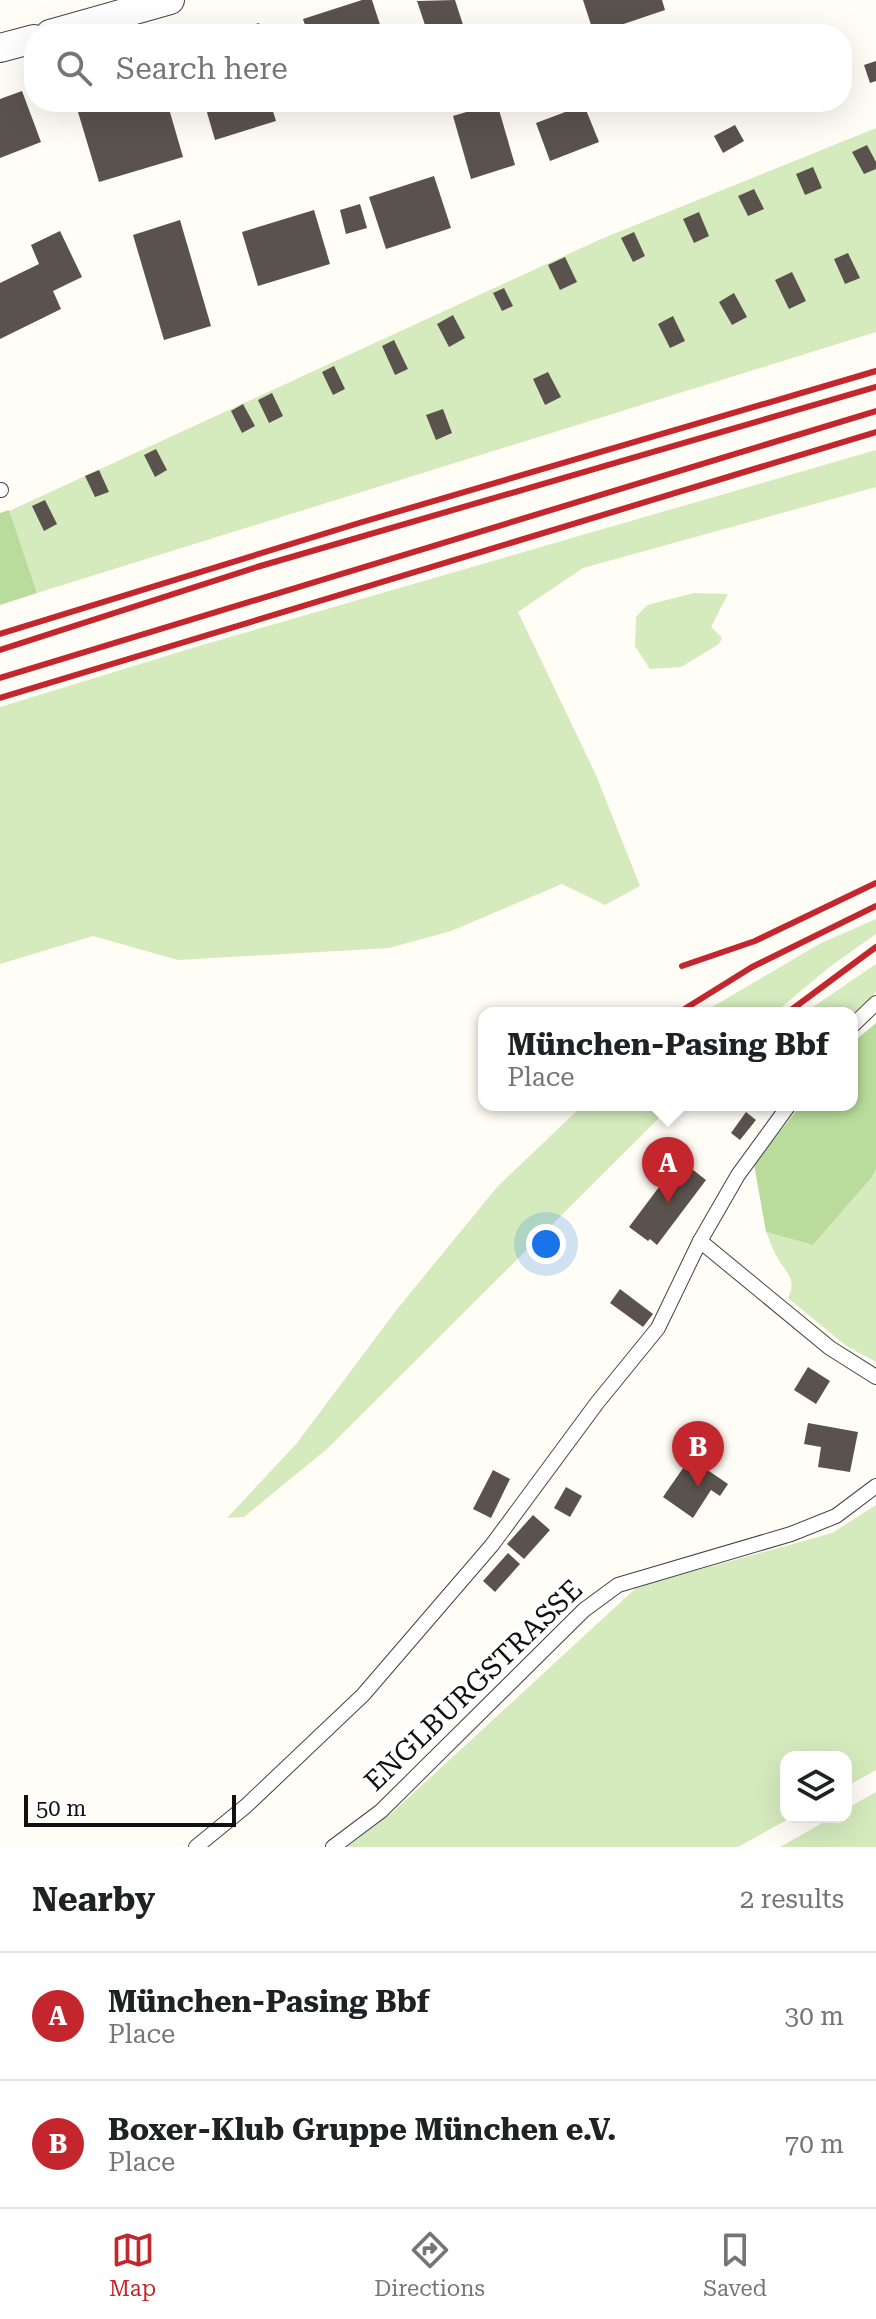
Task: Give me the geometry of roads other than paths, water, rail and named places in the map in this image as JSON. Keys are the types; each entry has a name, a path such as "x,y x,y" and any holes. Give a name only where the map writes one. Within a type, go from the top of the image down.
{"street":[{"path":"85,24 170,0"},
{"path":"0,48 24,42"}],"lane":[{"path":"858,1020 876,1003"},
{"path":"196,1847 246,1806 363,1695 492,1545 597,1403 658,1328 700,1241 738,1175 785,1111"},
{"path":"700,1241 830,1348 876,1377"},
{"name":"ENGLBURGSTRASSE","path":"333,1847 381,1811 584,1610 618,1585 791,1534 836,1516 876,1486"}],"railway":[{"path":"0,634 359,523 876,371"},
{"path":"0,650 257,567 876,387"},
{"path":"0,678 876,411"},
{"path":"0,698 876,432"},
{"path":"682,966 755,941 876,883"},
{"path":"688,1007 752,967 876,906"},
{"path":"795,1007 876,947"}],"place":[{"name":"München-Pasing Bbf","path":"668,1203"},
{"name":"Boxer-Klub Gruppe München e.V.","path":"698,1487"}]}
